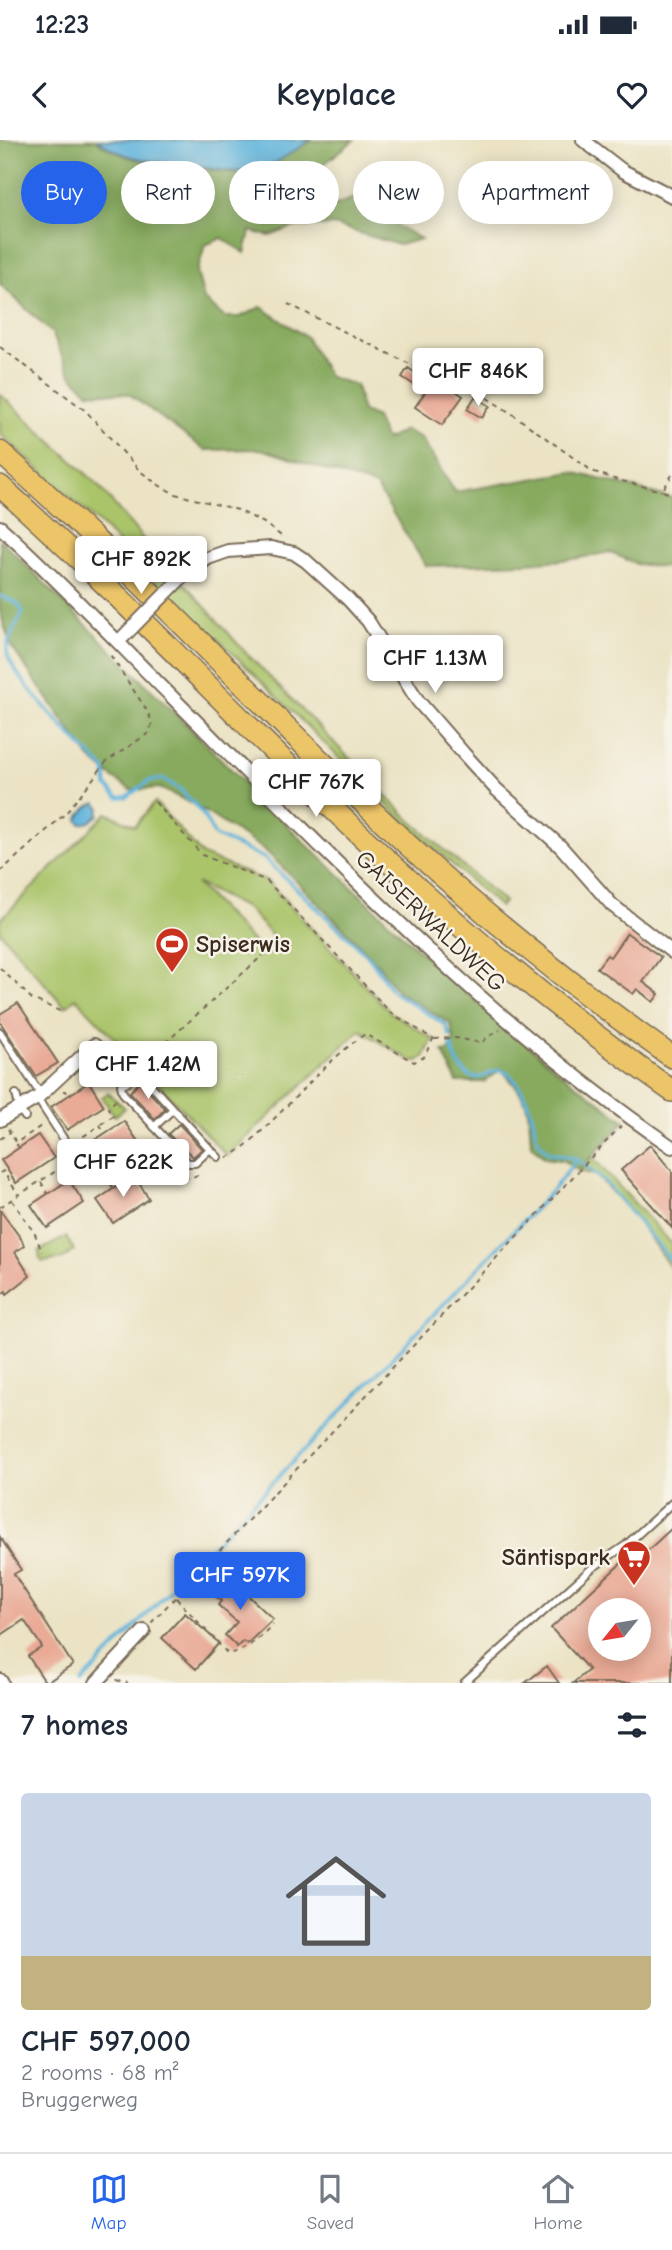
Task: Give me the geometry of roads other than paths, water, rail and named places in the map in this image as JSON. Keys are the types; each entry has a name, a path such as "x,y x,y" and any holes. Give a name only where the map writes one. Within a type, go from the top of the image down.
{"highway":[{"path":"0,452 137,578 250,692 410,846 540,958 672,1058"},
{"path":"0,486 115,593 399,872 540,992 672,1091"}],"street":[{"path":"583,140 623,171 672,196"},
{"name":"GAISERWALDWEG","path":"0,527 119,640 377,904 457,977 568,1071 672,1147"},
{"path":"119,640 181,578 208,558 228,551 271,548 294,553 321,573 368,621 418,701 480,771 561,847 612,905 672,952"},
{"path":"1,1119 23,1113 94,1045 126,1080"},
{"path":"96,1683 144,1631"}],"lane":[{"path":"0,1032 76,1158"},
{"path":"211,1149 191,1164 122,1093 121,1085 136,1069 211,1149 218,1157"},
{"path":"16,1094 23,1113"},
{"path":"154,1127 173,1109"},
{"path":"464,1683 591,1569 626,1545 672,1503"}],"water":[{"path":"98,140 311,140 278,161 229,161 229,171 215,169 215,161 154,161 110,148"},
{"path":"96,803 100,807 99,815 90,822 81,824 78,820 83,812"}],"waterway":[{"path":"0,596 17,603 23,612 8,642 10,662 49,712 105,769 107,786 118,798 127,797 149,781 163,779 180,789 202,813 215,836 264,858 371,959 392,991 446,1025 450,1036"},
{"path":"451,1044 458,1063 472,1077 478,1078 500,1070 509,1075 524,1096 532,1115 537,1139 547,1152 577,1159 606,1183 672,1262"},
{"path":"81,1683 551,1192 577,1159"}],"place":[{"name":"Spiserwis","path":"172,974"},
{"name":"Säntispark","path":"634,1587"}]}
